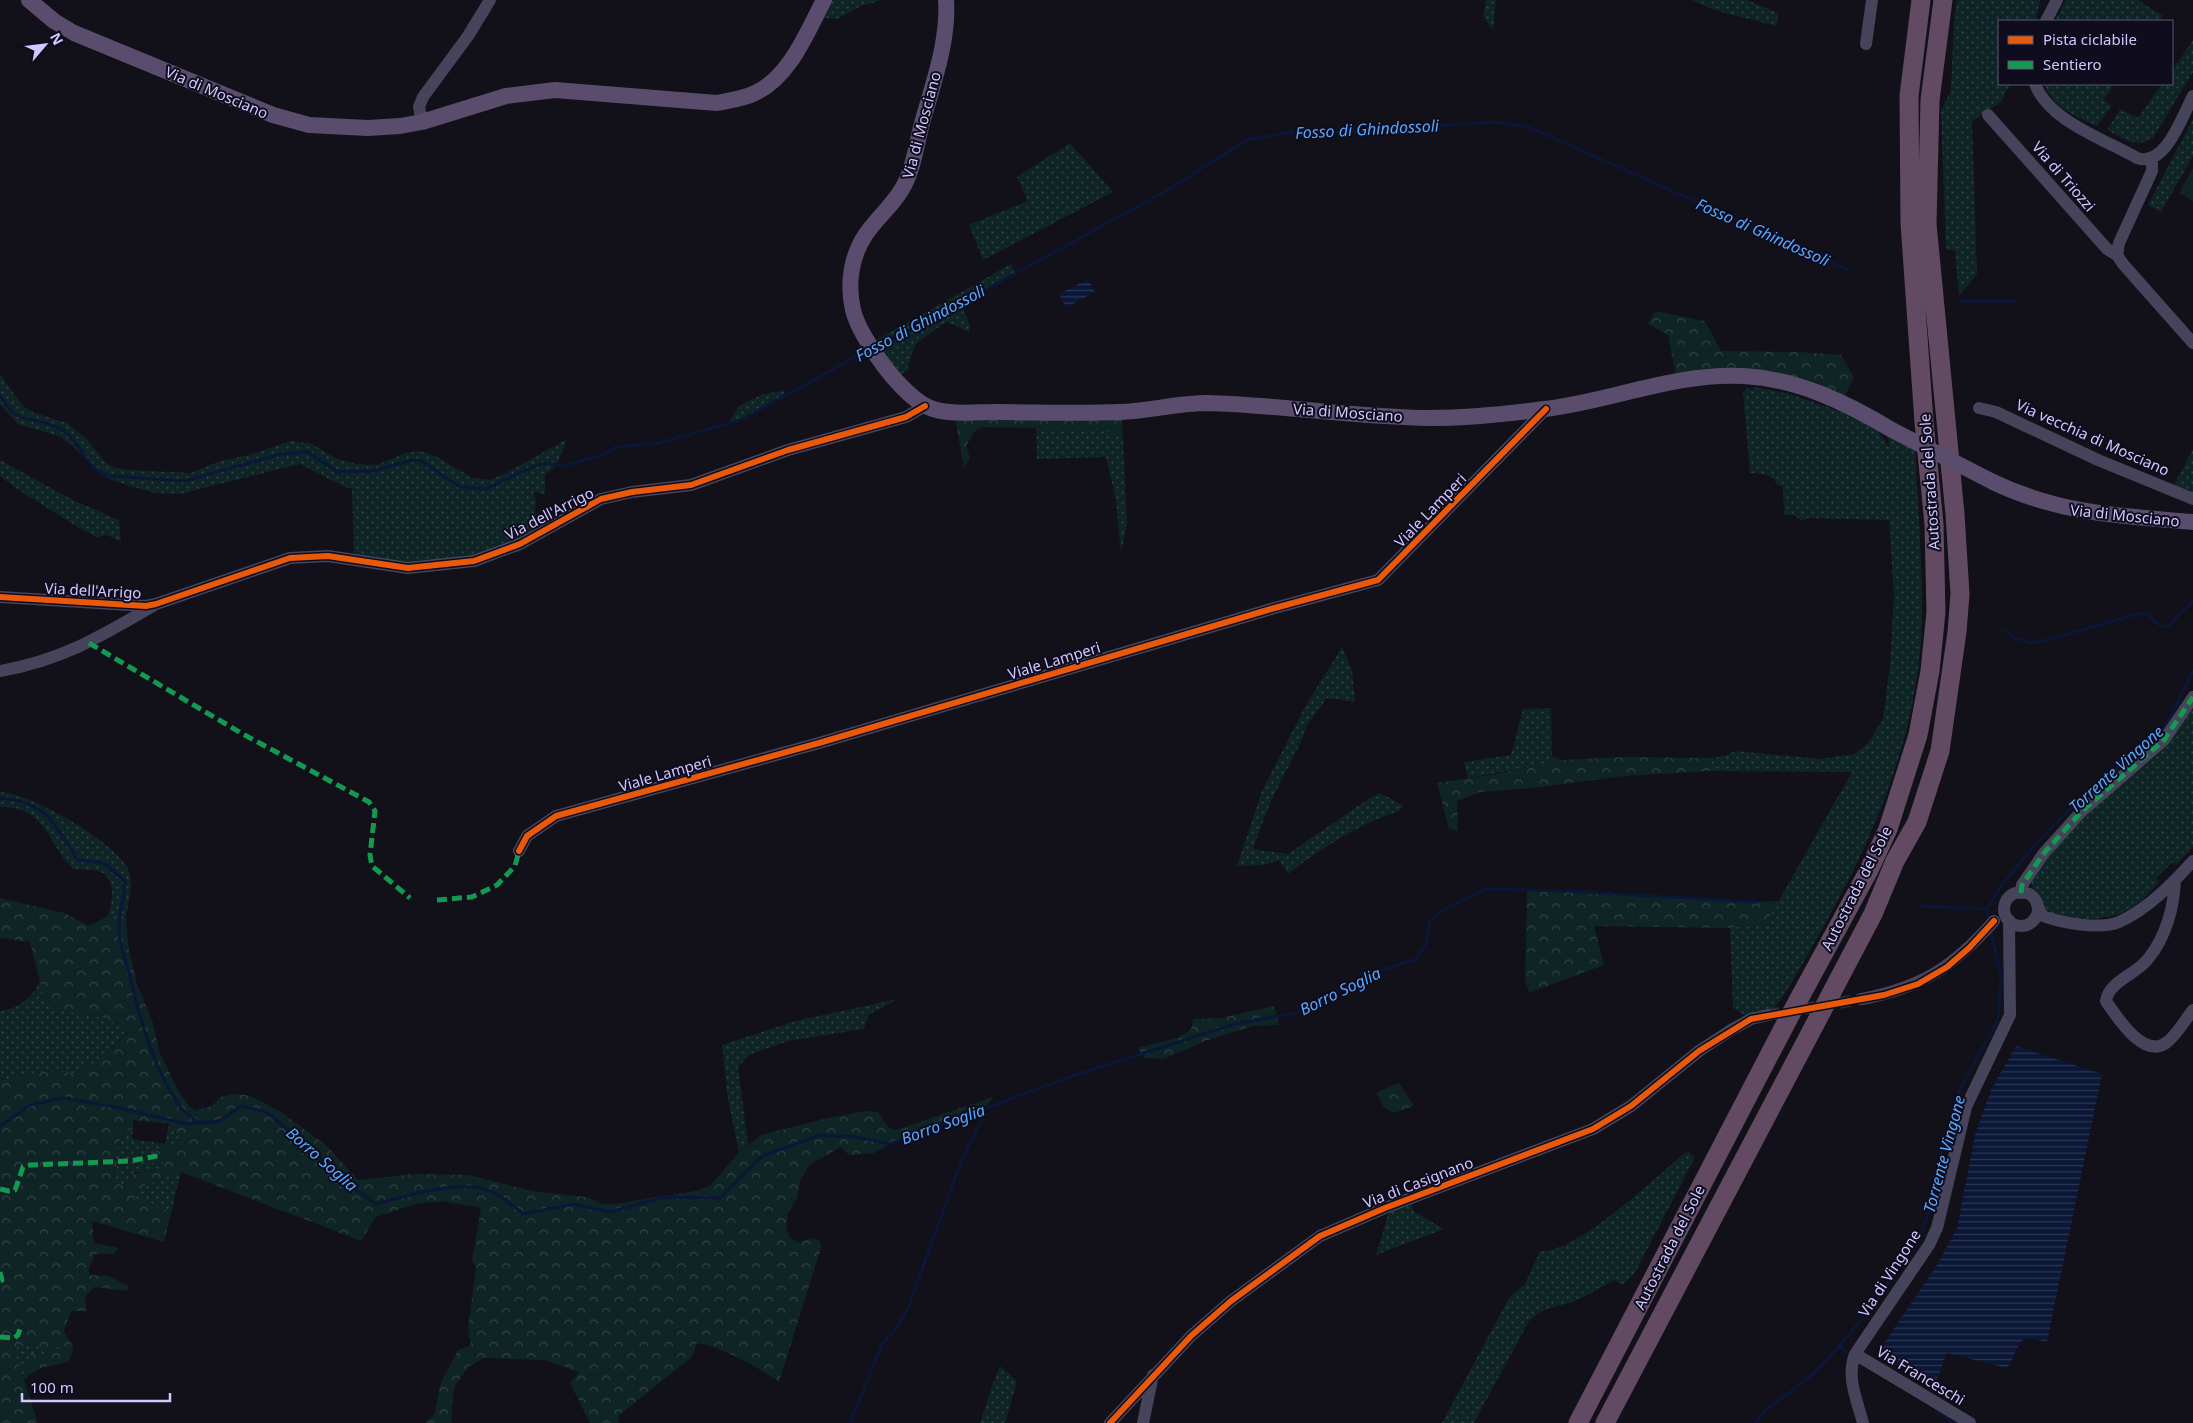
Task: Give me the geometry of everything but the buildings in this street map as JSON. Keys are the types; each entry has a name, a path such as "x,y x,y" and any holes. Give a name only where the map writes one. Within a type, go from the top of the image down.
{"highway":[{"name":"Autostrada del Sole","path":"1578,1423 1786,1021 1869,870 1888,829 1918,735 1930,671 1936,612 1934,524 1924,422 1910,223 1909,96 1921,0"},
{"name":"Autostrada del Sole","path":"1605,1423 1873,914 1895,861 1917,822 1940,751 1958,632 1960,594 1955,514 1927,224 1930,100 1943,0"}],"main road":[{"name":"Via di Mosciano","path":"29,0 54,21 74,33 273,115 309,124 340,128 368,128 422,122 506,96 533,92 590,92 717,103 737,99 756,93 782,71 796,54 824,0"},
{"name":"Via di Mosciano","path":"946,0 945,33 909,172 904,187 866,234 853,263 850,295 854,314 873,349 901,386 913,398 926,406 934,409 962,412 1121,412 1203,403 1432,418 1546,409 1677,382 1739,375 1760,377 1794,385 1833,398 1993,482 2050,505 2088,513 2193,522"}],"street":[{"path":"422,122 419,107 423,97 468,36 490,0"},
{"path":"1866,44 1872,0"},
{"path":"2047,20 2057,0"},
{"path":"2036,85 2047,105 2063,117 2137,158 2152,160"},
{"path":"2117,255 2119,243 2152,171 2152,160 2165,148 2193,96"},
{"name":"Via di Triozzi","path":"1988,115 2107,249 2117,255 2193,343"},
{"name":"Via dell'Arrigo","path":"0,597 136,605 156,604 290,558 328,556 408,568 474,561 520,544 601,499 632,492 692,485 788,450 906,418 926,406"},
{"name":"Via vecchia di Mosciano","path":"1979,408 1996,412 2098,460 2193,499"},
{"name":"Viale Lamperi","path":"519,851 526,836 556,816 819,743 1271,609 1378,580 1546,409"},
{"path":"0,671 34,665 89,644 156,604"},
{"path":"2021,893 2022,885 2044,853 2082,812 2164,740 2193,697"},
{"path":"1862,1000 1918,984 1947,967 1985,931 2012,896 2021,893 2031,896 2043,916 2061,922 2088,925 2117,923 2145,907 2193,861"},
{"path":"2175,880 2174,904 2168,921 2148,960 2110,991 2106,1001 2134,1036 2150,1046 2159,1046 2167,1042 2193,1010"},
{"path":"2006,903 2005,911 2008,919 2017,926 2061,922"},
{"path":"2026,926 2035,918 2037,905"},
{"path":"1994,921 2008,919"},
{"name":"Via di Vingone","path":"1863,1423 1852,1383 1851,1365 1855,1354 1929,1244 1937,1228 1966,1107 2010,1015 2008,919"},
{"name":"Via di Vingone","path":"2010,968 2017,938 2026,926"},
{"name":"Via di Casignano","path":"1110,1423 1191,1336 1232,1301 1320,1236 1385,1208 1593,1129 1631,1106 1699,1051 1731,1030 1752,1019 1768,1015"},
{"name":"Via Franceschi","path":"1855,1354 1970,1423"},
{"path":"1143,1423 1153,1376"}],"green space":[{"path":"824,0 882,0 861,6 837,19 815,17"},
{"path":"1486,0 1496,0 1493,30 1483,17"},
{"path":"1692,0 1747,0 1778,13 1777,26 1723,12"},
{"path":"1957,0 2040,0 2036,20 1998,20 1998,85 2010,85 2001,102 1972,121 1977,274 1959,296 1955,251 1946,249 1941,111 1951,90 1954,18"},
{"path":"2066,0 2138,0 2163,16 2161,20 2056,20"},
{"path":"2193,40 2193,72 2153,138 2141,143 2135,143 2107,130 2120,109 2138,118 2161,85 2173,85 2173,70"},
{"path":"2044,85 2113,85 2104,100 2112,106 2097,126 2073,115 2059,105"},
{"path":"2193,119 2193,156 2161,212 2148,205"},
{"path":"1070,143 1113,192 983,260 969,225 1028,201 1017,177"},
{"path":"2193,168 2193,201 2179,193"},
{"path":"1011,264 1016,273 961,303 970,326 969,332 947,322 943,324 917,343 907,371 895,377 869,344"},
{"path":"1655,311 1705,321 1721,351 1799,352 1841,355 1854,377 1845,396 1801,379 1762,370 1723,369 1676,376 1668,335 1648,324"},
{"path":"0,374 22,405 32,412 67,423 87,439 106,463 115,468 129,470 191,473 220,461 249,455 291,441 312,444 335,458 357,464 377,465 405,453 420,451 437,457 473,478 490,480 567,439 557,465 545,475 545,494 533,492 536,500 535,512 543,531 474,561 408,568 354,560 352,488 344,487 300,464 180,494 155,493 114,481 100,473 70,444 58,436 18,424 0,404"},
{"path":"1754,387 1790,394 1847,414 1877,429 1889,448 1888,427 1915,442 1921,553 1922,620 1919,662 1912,704 1889,788 1873,828 1835,906 1785,994 1766,1015 1751,1019 1733,1008 1730,928 1766,923 1852,772 1710,771 1712,758 1724,756 1735,751 1820,759 1854,754 1867,744 1883,719 1890,665 1894,595 1889,520 1807,518 1802,521 1794,515 1784,515 1783,486 1778,486 1770,476 1750,473 1743,393 1747,388 1753,390"},
{"path":"783,391 786,395 741,420 729,422 739,406 763,394"},
{"path":"954,412 1121,412 1123,437 1095,427 1088,429 982,427 974,432 966,446 970,458 964,468"},
{"path":"1036,427 1088,429 1095,427 1123,437 1127,522 1121,554 1116,501 1106,457 1037,459"},
{"path":"2193,449 2193,494 2174,485"},
{"path":"0,460 73,500 119,520 121,542 107,535 97,537 81,529 20,491 0,476"},
{"path":"1342,647 1352,670 1355,702 1327,698 1307,725 1298,748 1270,803 1253,849 1288,854 1371,797 1380,793 1404,806 1399,811 1369,823 1341,838 1288,874 1279,860 1264,865 1237,866 1262,791 1306,705"},
{"path":"2193,706 2193,847 2176,865 2173,862 2156,878 2159,882 2143,900 2122,913 2090,919 2068,918 2047,914 2039,897 2032,890 2031,878 2076,825 2113,790 2156,756"},
{"path":"1551,708 1552,756 1560,760 1468,778 1464,762 1511,755 1523,709"},
{"path":"1627,757 1712,758 1710,771 1625,776 1531,788 1480,792 1457,801 1458,831 1449,829 1437,783 1497,774 1560,760"},
{"path":"0,792 14,794 32,801 74,822 111,849 124,862 130,874 131,890 126,916 108,916 112,892 106,876 98,871 73,869 37,819 27,812 15,808 0,807"},
{"path":"1527,890 1756,902 1779,901 1766,923 1730,928 1594,926 1604,965 1529,993 1525,979"},
{"path":"0,898 64,913 89,926 108,916 126,916 128,946 137,984 153,1023 159,1051 179,1092 190,1107 196,1110 212,1106 220,1097 232,1094 246,1095 259,1100 281,1112 327,1146 358,1180 415,1174 469,1175 532,1191 586,1197 603,1204 615,1204 695,1191 710,1186 739,1152 761,1135 865,1111 878,1112 889,1128 896,1130 993,1097 984,1109 890,1144 874,1153 849,1155 840,1147 810,1165 801,1178 797,1198 788,1213 786,1228 790,1238 799,1243 811,1238 820,1241 821,1248 779,1382 740,1358 697,1343 692,1357 618,1416 619,1423 590,1423 570,1383 579,1372 544,1360 484,1358 468,1367 456,1384 453,1395 451,1423 425,1423 434,1415 441,1382 458,1350 471,1345 468,1327 476,1269 472,1260 481,1208 442,1201 416,1204 376,1217 361,1241 181,1172 143,1186 134,1196 136,1203 148,1201 162,1210 172,1209 164,1242 92,1221 94,1243 118,1248 114,1254 95,1254 89,1268 89,1275 108,1276 129,1286 126,1291 94,1287 85,1297 87,1311 71,1311 64,1331 73,1348 68,1362 41,1368 28,1376 25,1369 30,1354 35,1352 44,1356 48,1351 61,1353 61,1347 41,1349 32,1344 14,1348 38,1423 0,1423 0,1079 41,1072 78,1073 99,1059 129,1032 104,1018 59,1010 44,998 30,942 0,938","holes":["133,1120 169,1124 179,1137 175,1144 148,1154 146,1158 148,1163 163,1162 160,1169 133,1174 128,1183 121,1185 113,1178 118,1161 115,1161 118,1146 122,1137 133,1128"]},
{"path":"40,982 44,998 105,1018 129,1031 96,1062 77,1073 41,1072 0,1079 0,1011 13,1008 24,1002"},
{"path":"898,999 868,1015 864,1029 788,1041 749,1055 738,1067 748,1144 739,1152 728,1099 722,1045 795,1021"},
{"path":"1274,1006 1279,1025 1253,1026 1205,1041 1164,1059 1144,1058 1138,1048 1177,1038 1191,1030 1193,1019 1220,1018"},
{"path":"1399,1083 1414,1106 1393,1113 1384,1107 1376,1093"},
{"path":"169,1124 179,1137 175,1144 148,1154 148,1163 164,1162 160,1169 133,1173 128,1183 121,1185 113,1179 118,1162 115,1161 118,1146 128,1131 133,1128 132,1139 165,1144"},
{"path":"1687,1151 1695,1157 1635,1273 1622,1285 1614,1280 1578,1300 1549,1308 1539,1313 1529,1321 1474,1423 1442,1423 1509,1298 1525,1284 1540,1251 1555,1249 1594,1227 1616,1212"},
{"path":"181,1172 172,1209 162,1210 148,1201 135,1204 134,1196 143,1186"},
{"path":"1411,1198 1413,1211 1444,1229 1376,1255 1391,1205"},
{"path":"33,1344 50,1348 61,1346 62,1350 61,1353 48,1351 44,1356 29,1359 26,1374 28,1376 24,1380 13,1348"},
{"path":"1000,1366 1017,1381 1005,1423 980,1423 994,1380"}],"water":[{"path":"1088,279 1095,292 1066,308 1059,294"},
{"path":"2016,1046 2102,1074 2047,1342 2024,1339 2018,1346 2007,1368 1947,1353 1937,1379 1929,1381 1887,1355 1883,1345 1937,1265 1957,1228 1975,1135 1991,1090"}],"waterway":[{"name":"Fosso di Ghindossoli","path":"876,346 925,323 1166,191 1247,140 1302,130 1342,132 1496,122 1529,127 1849,270"},
{"name":"Fosso di Ghindossoli","path":"1960,301 2017,301"},
{"name":"Fosso di Ghindossoli","path":"0,396 15,414 54,426 66,433 90,464 102,473 110,476 184,481 281,454 308,452 337,472 373,471 413,460 421,461 460,487 485,489 537,465 547,463 563,466 603,455 615,447 659,443 741,420 868,350"},
{"path":"2004,630 2015,638 2031,643 2141,613 2148,614 2160,626 2167,627 2193,601"},
{"name":"Torrente Vingone","path":"1989,921 1987,909 2001,886 2035,845 2083,795 2165,728 2193,671"},
{"path":"0,798 16,800 40,810 56,826 78,860 103,863 124,880 119,936 139,1014 156,1063 172,1094 183,1110 198,1122"},
{"name":"Borro Soglia","path":"0,1126 30,1105 63,1098 115,1107 187,1124 220,1121 241,1106 266,1112 307,1145 345,1182 376,1204 418,1193 465,1187 479,1188 492,1192 524,1214 574,1204 610,1212 665,1197 720,1198 762,1156 820,1135 857,1137 890,1144 1072,1076 1235,1024 1296,1013 1364,976 1416,959 1426,945 1429,921 1448,907 1486,889 1567,891 1756,902"},
{"name":"Borro Soglia","path":"1920,906 1987,909"},
{"name":"Torrente Vingone","path":"1756,1423 1767,1409 1811,1376 1840,1346 1881,1294 1919,1240 1928,1214 1956,1097 1998,1020 2001,974 1990,930"},
{"path":"850,1423 882,1344 897,1328 908,1308 962,1159 980,1123 984,1109"},
{"path":"1840,1346 1846,1352"},
{"path":"1938,1410 1953,1423"}],"tunnel":[{"path":"1768,1015 1862,999"}],"marked path":[{"path":"89,643 241,733 369,802 375,811 370,855 372,866 410,898"},
{"path":"2021,893 2022,885 2044,853 2081,812 2164,740 2193,697"},
{"path":"437,900 472,897 497,885 515,866 519,851"},
{"path":"0,1189 15,1190 23,1167 30,1165 130,1161 162,1155"},
{"path":"0,1272 2,1280 0,1281"},
{"path":"0,1337 14,1338 18,1335 20,1329"}],"cycle path":[{"path":"0,597 146,606 290,558 328,556 408,568 474,561 520,544 601,499 632,492 691,485 788,450 906,417 925,406"},
{"path":"519,851 527,836 556,816 819,743 1271,609 1378,580 1546,409"},
{"path":"1110,1423 1191,1336 1231,1301 1320,1236 1385,1208 1593,1129 1631,1106 1699,1051 1751,1019 1884,995 1918,984 1947,967 1969,948 1994,921"}]}
